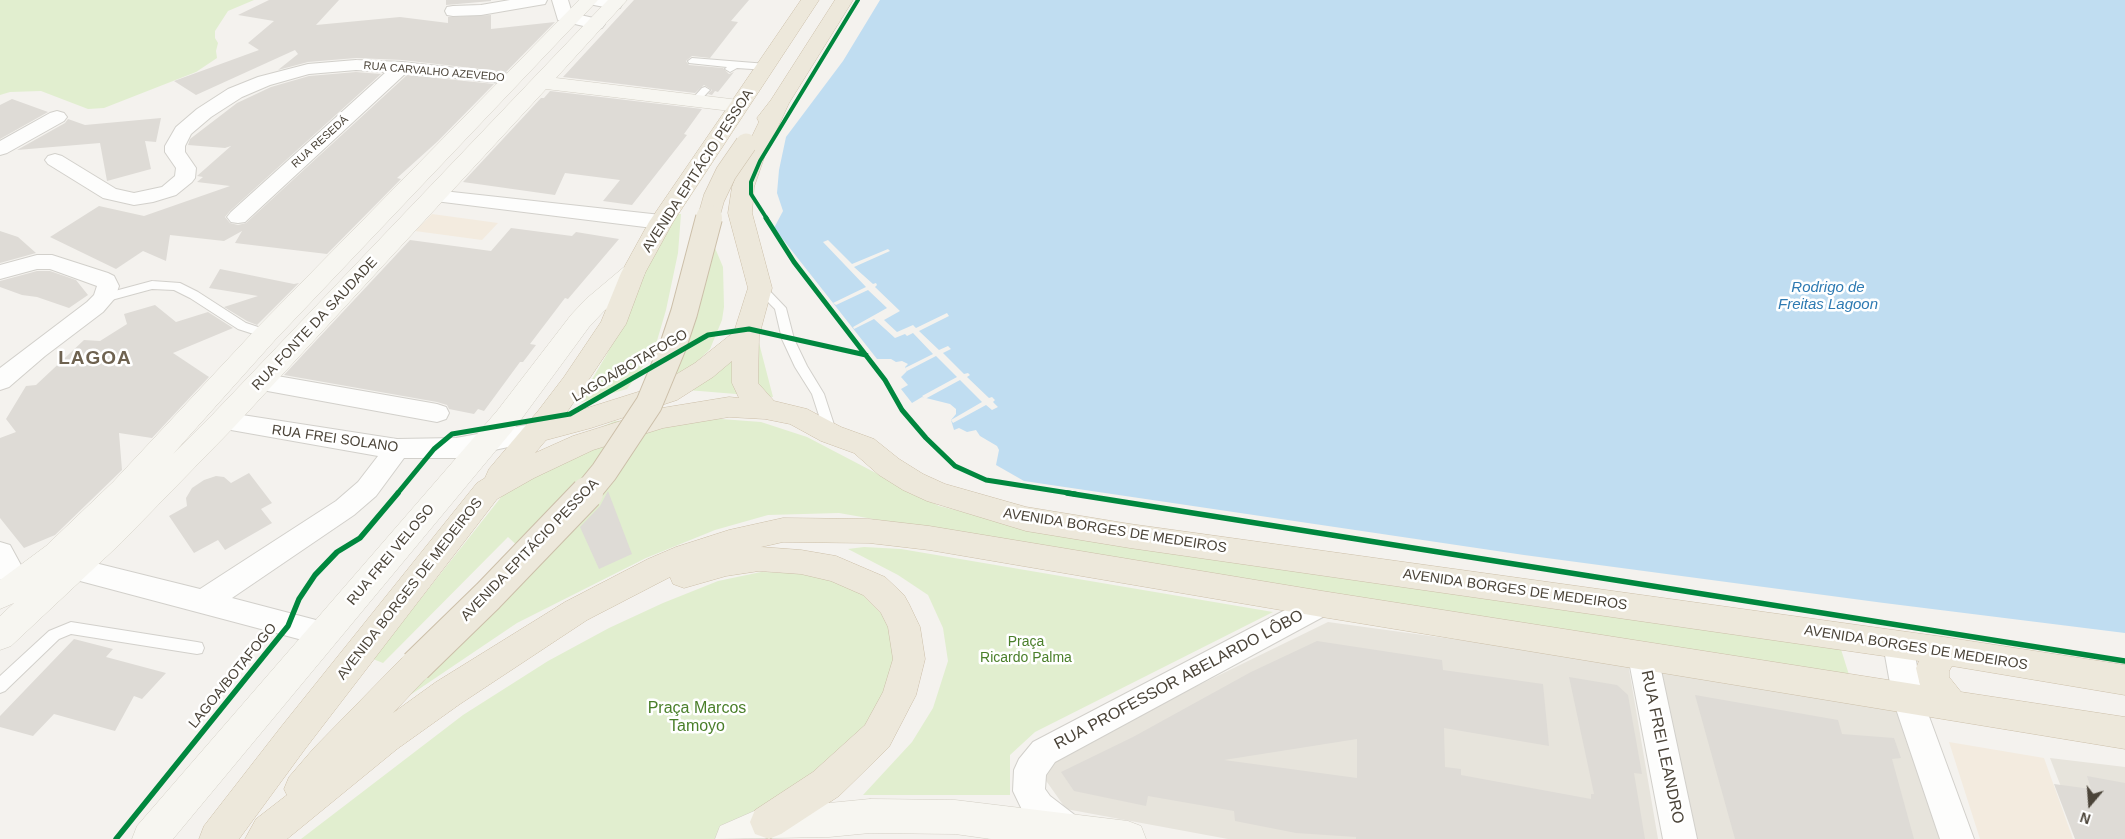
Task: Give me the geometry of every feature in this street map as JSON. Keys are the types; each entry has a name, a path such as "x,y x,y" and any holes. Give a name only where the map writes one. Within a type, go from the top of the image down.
{"highway":[{"name":"AVENIDA EPITÁCIO PESSOA","path":"487,491 537,432 573,384 612,324 624,300 633,273 661,222 810,0"},
{"name":"AVENIDA EPITÁCIO PESSOA","path":"266,835 326,759 576,506 604,472 653,396 684,313 714,198 726,173 746,144 779,103 844,0"},
{"path":"765,409 750,393 745,383 746,336 760,288 740,213 743,187 754,155 779,103"},
{"path":"537,432 581,421 667,393 704,370 746,336"},
{"name":"AVENIDA BORGES DE MEDEIROS","path":"217,839 292,738 487,491 555,454 583,443 662,418 729,407 765,409 797,416 831,434 864,446 889,468 937,493 1026,519 1140,537 1898,644 2125,680"},
{"path":"266,835 385,738 448,694 576,611 659,568 696,553 729,542 783,530 869,531 929,538 1908,700 2125,733"},
{"path":"576,611 687,574 726,564 759,559 801,562 836,569 874,586 893,604 904,627 908,659 899,695 877,736 826,784 768,822"},
{"path":"1944,651 1932,668 1933,677 1937,686 1952,706"}],"street":[{"path":"453,11 481,10 539,0"},
{"path":"569,0 559,0 564,16 596,24"},
{"name":"RUA FONTE DA SAUDADE","path":"0,636 66,562 123,490 266,334 589,0"},
{"name":"RUA FONTE DA SAUDADE","path":"3,576 66,562 223,421 596,24 609,1"},
{"name":"RUA CARVALHO AZEVEDO","path":"55,160 110,194 134,199 146,198 170,191 185,178 186,168 175,152 178,139 204,112 235,93 278,76 308,70 356,65 402,67 511,79"},
{"name":"RUA RESEDÁ","path":"238,216 402,67"},
{"path":"541,82 700,96 739,106"},
{"path":"0,149 57,117"},
{"path":"434,196 661,222"},
{"path":"0,272 37,262 58,263 106,281 108,292 95,307 20,363 0,381"},
{"name":"RUA FREI VELOSO","path":"150,839 507,418 580,321 605,295 633,273"},
{"path":"260,382 436,413"},
{"name":"RUA FREI SOLANO","path":"223,421 356,444 397,449 450,448 537,432"},
{"path":"202,603 345,508 367,489 397,449"},
{"path":"66,562 202,603 325,634"},
{"name":"RUA PROFESSOR ABELARDO LÔBO","path":"1068,830 1038,807 1029,791 1030,770 1044,752 1322,604"},
{"path":"1898,644 1908,700 1957,839"},
{"name":"RUA FREI LEANDRO","path":"1643,656 1680,839"},
{"path":"733,839 768,822 829,820 870,816 955,817 1068,830 1115,838"}],"lane":[{"path":"692,61 733,67 766,68"},
{"path":"104,298 152,285 176,286 194,295 204,304 242,326 266,334"},
{"path":"760,288 780,308 788,339 801,368 818,394 831,434"},
{"path":"0,686 54,635 72,628 197,648"}],"shaded area":[{"path":"432,214 498,223 482,240 415,231"},
{"path":"1328,622 1628,663 1658,839 1228,839 1066,809 1035,765"},
{"path":"1661,669 1906,710 1945,839 1696,839"},
{"path":"1949,742 2044,758 2073,839 1980,839"},
{"path":"2050,758 2125,767 2125,839 2081,839"}],"green space":[{"path":"0,0 254,0 228,11 215,31 215,38 218,43 217,58 196,72 104,108 88,109 41,91 10,92 0,95"},
{"path":"672,214 681,214 678,253 666,310 654,351 627,389 578,403 607,354"},
{"path":"705,224 723,267 724,307 722,320 710,349 689,370 670,375"},
{"path":"759,343 773,397 687,390 717,369"},
{"path":"694,417 761,422 807,437 939,506 992,519 1839,643 1850,678 1021,545 839,513 768,515 715,530 646,558 517,623 385,712 536,563 508,537 383,663 373,659 521,472 559,445 615,421"},
{"name":"Praça Ricardo Palma","path":"864,547 901,549 1273,612 1035,732 1010,755 1010,795 863,795 912,742 933,708 948,661 943,628 928,595 898,575 848,549"},
{"name":"Praça Marcos Tamoyo","path":"761,572 797,573 833,581 868,593 888,609 912,664 828,786 722,839 301,839 463,715 548,661 609,628 663,603 718,581"}],"water":[{"name":"Rodrigo de Freitas Lagoon","path":"880,0 2125,0 2125,633 1524,555 1024,481 996,465 999,450 997,446 980,436 976,430 967,432 959,428 954,430 951,420 956,414 956,409 950,404 922,397 912,403 901,389 908,385 901,377 907,371 905,367 908,364 891,359 877,359 774,228 783,211 777,193 779,170 786,137 843,61"}],"pier":[{"path":"828,240 852,264 888,249 890,251 854,267 873,284 876,283 875,287 900,311 884,320 897,332 913,325 916,328 947,313 949,316 919,331 939,350 948,346 951,349 943,353 964,374 968,373 970,375 967,377 989,398 992,397 995,400 993,402 998,407 992,410 986,405 953,423 951,420 982,402 960,380 925,399 922,396 957,377 936,356 907,371 905,368 933,354 913,333 895,338 874,319 854,329 853,327 887,308 868,290 836,305 833,303 866,287 823,242"}],"building":[{"path":"269,0 339,0 316,25 400,17 448,23 448,17 491,15 491,29 555,22 506,72 402,60 356,58 308,62 278,70 298,54 295,50 196,95 174,81 259,50 248,43 274,21 238,15"},
{"path":"446,0 491,0 491,1 446,5"},
{"path":"634,0 749,0 731,21 738,22 710,58 692,56 686,61 689,65 723,68 729,74 734,72 718,92 715,91 712,95 708,94 712,90 704,85 695,93 563,77"},
{"path":"356,72 381,74 230,211 225,217 230,223 238,225 246,223 407,75 494,84 438,141 397,178 401,179 327,254 235,243 242,231 224,241 170,235 166,261 143,251 116,269 50,237 99,206 144,216 230,186 197,182 203,177 197,176 231,146 225,148 188,145 190,139 237,103 271,87 309,76"},
{"path":"550,91 702,109 684,134 687,135 632,205 603,201 620,180 565,173 555,195 463,182 541,98 544,98"},
{"path":"12,99 48,112 0,139 0,105"},
{"path":"161,118 156,142 145,141 151,169 107,181 100,143 17,150 65,123 68,119 85,125"},
{"path":"511,228 572,236 576,232 619,239 568,299 565,298 530,344 536,345 523,362 520,362 484,411 478,409 474,414 449,409 447,405 437,402 284,375 410,240 491,251"},
{"path":"0,231 18,237 36,253 0,263"},
{"path":"220,269 294,284 299,283 257,325 224,307 258,296 209,288"},
{"path":"37,271 50,271 76,280 88,295 69,308 0,287 0,281"},
{"path":"155,305 176,322 208,312 233,328 173,353 209,377 152,438 119,433 122,470 55,535 24,548 0,518 0,438 16,432 6,419 26,386 36,385 84,340 100,341 127,324 124,314"},
{"path":"249,473 272,503 261,509 272,523 225,550 218,540 194,553 169,516 187,506 186,498 192,488 204,480 216,476 224,477 231,483"},
{"path":"608,491 632,554 599,569 580,527 600,506"},
{"path":"74,639 113,649 106,657 166,673 142,699 134,696 115,731 54,714 33,736 0,727 0,716"},
{"path":"1317,641 1442,660 1443,670 1543,684 1549,746 1444,728 1445,767 1461,769 1461,775 1591,799 1591,794 1594,794 1569,677 1617,685 1628,695 1642,774 1634,773 1645,839 1356,839 1356,837 1296,833 1235,821 1234,811 1148,796 1146,806 1074,791 1061,772 1133,737 1251,672","holes":["1357,739 1357,778 1224,760"]},
{"path":"1695,695 1838,720 1842,734 1894,738 1901,758 1892,759 1914,839 1735,839"},
{"path":"2087,776 2125,783 2125,839 2075,839 2054,784 2091,789"}],"cycle path":[{"path":"858,0 760,161 751,182 751,194 794,262 885,380 902,410 926,438 955,466 986,480 2125,661"},
{"name":"LAGOA/BOTAFOGO","path":"116,839 288,626 299,599 315,575 337,552 360,538 434,449 452,434 570,414 708,335 749,329 866,355"}],"district":[{"name":"LAGOA","path":"95,359"}]}
